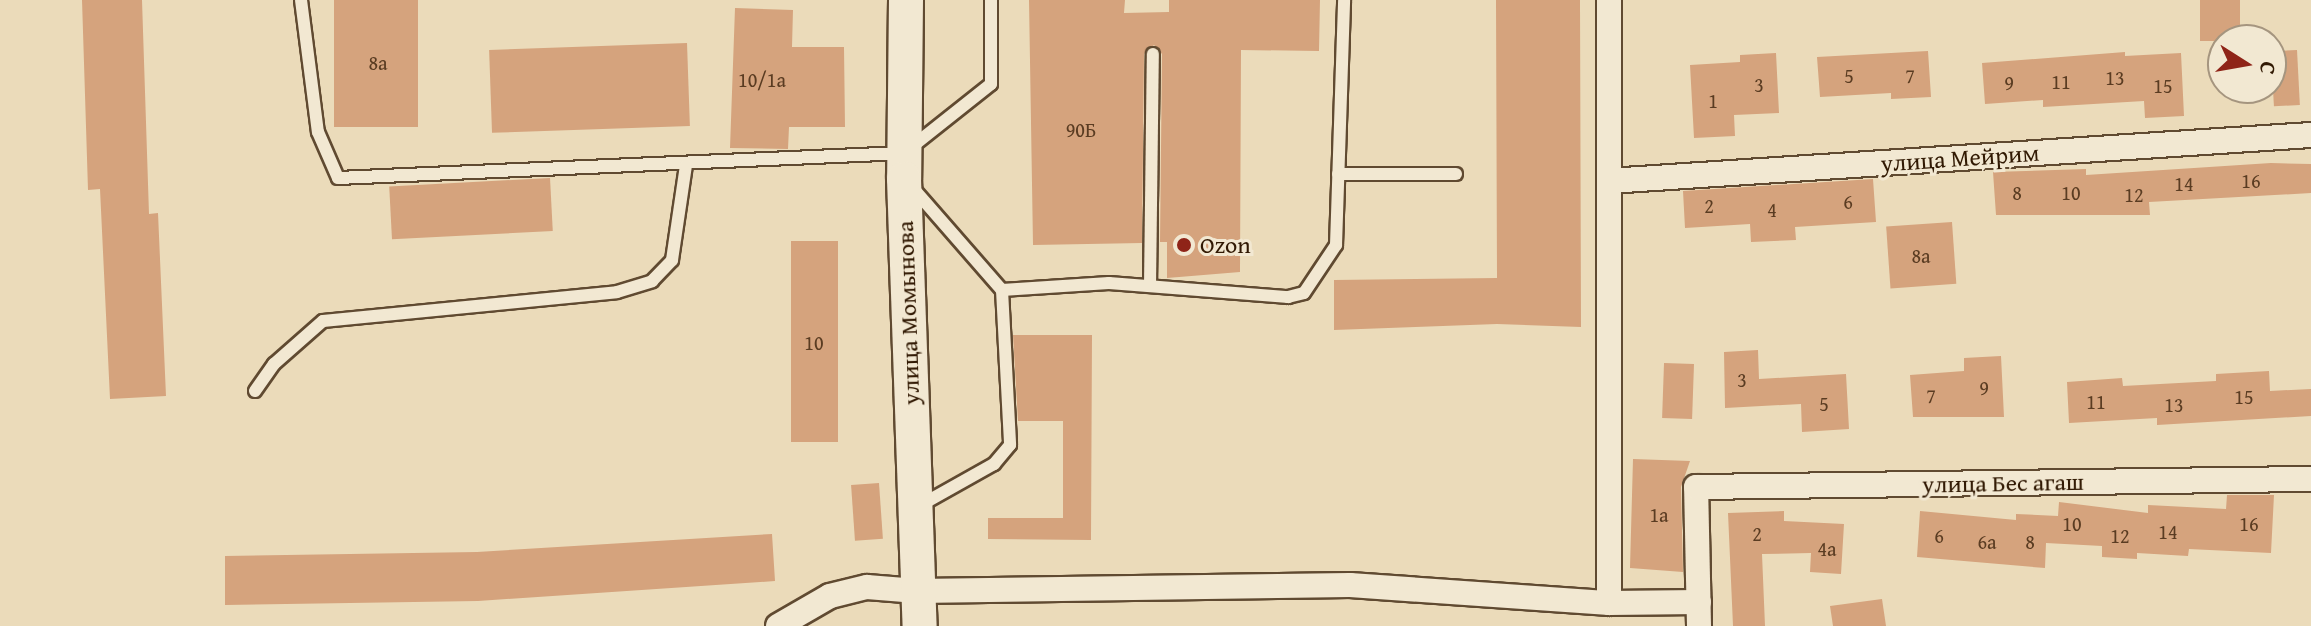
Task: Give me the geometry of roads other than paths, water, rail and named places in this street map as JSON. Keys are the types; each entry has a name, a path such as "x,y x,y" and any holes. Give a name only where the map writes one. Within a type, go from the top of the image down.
{"main road":[{"name":"улица Момынова","path":"906,0 904,166 920,626"}],"street":[{"path":"1609,0 1609,603"},
{"name":"улица Мейрим","path":"1609,181 2311,135"},
{"name":"улица Бес агаш","path":"1699,614 1696,487 2311,479"},
{"path":"778,626 830,596 867,587 917,591 1350,585 1609,603 1699,614"}],"lane":[{"path":"301,0 318,132 338,178 686,165 904,166 991,84 991,0"},
{"path":"1002,290 1109,283 1288,297 1304,293 1336,245 1344,0"},
{"path":"1150,286 1153,54"},
{"path":"255,391 285,353 323,321 617,292 652,281 672,260 686,165"},
{"path":"904,166 1002,290 1010,445 994,464 914,509"},
{"path":"1338,174 1456,174"}],"place":[{"name":"Ozon","path":"1184,245"}]}
